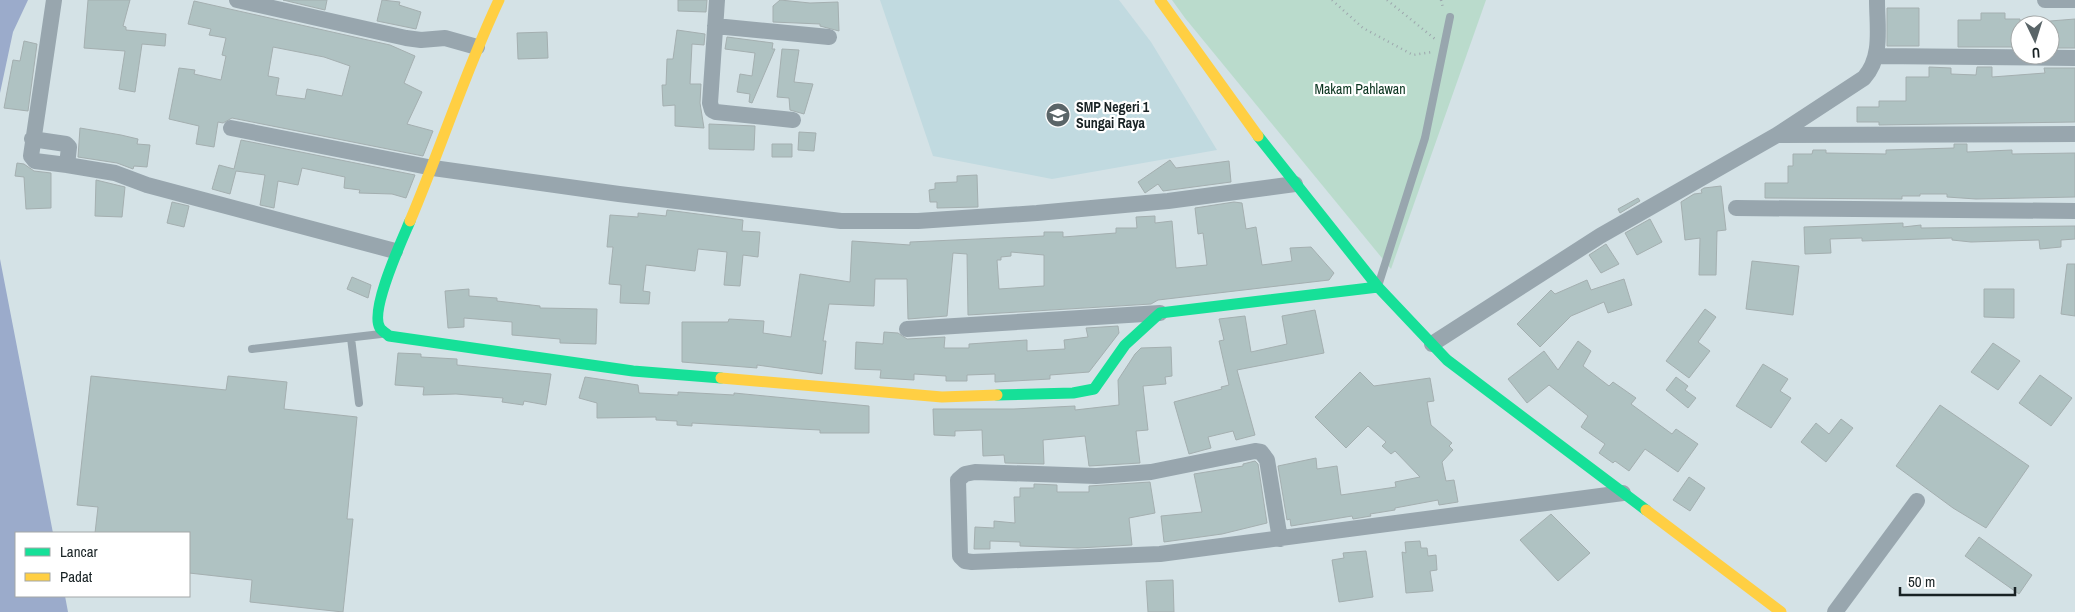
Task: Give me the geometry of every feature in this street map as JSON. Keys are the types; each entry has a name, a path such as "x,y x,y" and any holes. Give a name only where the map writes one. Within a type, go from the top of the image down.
{"street":[{"path":"54,0 32,139 32,160 115,173 147,185 395,252"},
{"path":"237,0 406,38 421,40 445,38 477,47"},
{"path":"499,0 477,47 433,168 395,252 378,309 380,328 389,336 404,340 634,371 942,397 1073,393 1094,389 1103,379 1125,345 1160,312"},
{"path":"717,0 710,103 712,110 793,120"},
{"path":"1160,0 1235,106 1295,184 1378,287 1432,344 1464,375 1781,612"},
{"path":"1432,344 1600,236 1777,135 1864,78 1872,69 1877,56 1876,0"},
{"path":"2045,0 2075,0"},
{"path":"715,26 829,37"},
{"path":"1877,56 2075,58"},
{"path":"231,128 433,168 619,194 841,221 918,221 1037,213 1168,201 1295,184"},
{"path":"1777,135 2075,134"},
{"path":"32,139 66,144 69,147 67,165"},
{"path":"1736,208 2075,211"},
{"path":"907,330 1160,312 1378,287"},
{"path":"1280,539 1267,460 1261,452 1255,451 1151,472 1096,476 975,472 965,474 958,480 960,556 965,561 1160,554 1280,539 1624,493"},
{"path":"1835,612 1917,501"}],"lane":[{"path":"1378,287 1425,138 1450,17"},
{"path":"252,349 386,333"},
{"path":"351,338 359,403"}],"path":[{"path":"1332,0 1363,28 1413,55 1443,50"},
{"path":"1387,0 1436,40"}],"shaded area":[{"name":"SMP Negeri 1 Sungai Raya","path":"880,0 1119,0 1151,42 1217,150 1052,179 933,156"}],"green space":[{"name":"Makam Pahlawan","path":"1172,0 1486,0 1391,269 1185,18"}],"water":[{"path":"0,0 28,0 13,32 0,93"},
{"path":"0,259 53,532 15,532 15,597 65,597 68,612 0,612"}],"building":[{"path":"88,0 130,0 123,26 126,27 126,30 166,34 165,46 142,44 135,92 119,89 125,51 84,48"},
{"path":"283,0 327,0 325,10"},
{"path":"382,0 400,2 399,5 421,12 416,29 377,21"},
{"path":"678,0 707,0 706,12 678,11"},
{"path":"780,0 810,3 838,2 839,31 820,26 820,24 773,22 773,6"},
{"path":"194,1 390,45 415,56 404,83 422,92 407,124 433,131 423,156 232,118 223,123 218,122 214,147 196,144 199,126 169,119 179,68 195,70 194,74 221,80 226,56 222,55 226,38 209,35 211,29 188,24","holes":["273,47 324,57 350,66 342,96 307,89 305,99 276,95 279,78 268,76"]},
{"path":"1887,8 1919,8 1919,46 1887,46"},
{"path":"1981,13 2005,13 2005,19 2010,19 2010,47 1958,47 1958,20 1981,20"},
{"path":"2075,19 2075,48 2060,48 2060,20"},
{"path":"677,30 705,34 704,45 692,44 690,84 701,84 700,103 704,128 675,126 675,105 663,106 662,85 666,85 667,59 673,59"},
{"path":"547,32 548,58 518,59 517,33"},
{"path":"727,37 773,43 772,49 775,49 752,103 749,102 750,94 737,92 740,74 752,76 755,53 725,49"},
{"path":"24,41 37,44 28,111 4,108 13,60 20,61"},
{"path":"782,49 799,50 794,82 813,84 804,114 790,110 789,98 777,97"},
{"path":"1929,67 1951,68 1951,74 1976,75 1977,67 1992,67 1992,77 2045,73 2044,68 2075,68 2075,122 1879,125 1879,122 1857,122 1857,107 1879,107 1879,101 1906,101 1906,77 1929,77"},
{"path":"709,124 755,126 754,150 709,149"},
{"path":"80,128 138,139 137,144 150,145 147,167 134,166 133,169 117,163 78,157"},
{"path":"799,132 816,133 814,151 798,150"},
{"path":"241,140 415,175 406,198 392,194 359,193 360,190 344,188 345,177 302,168 298,185 278,181 274,208 260,205 265,175 236,171 230,194 212,189 219,165 234,169"},
{"path":"772,144 792,144 792,157 772,157"},
{"path":"1954,144 1967,144 1967,152 2012,150 2012,154 2075,153 2075,197 1976,199 1947,197 1947,194 1920,194 1920,196 1902,196 1902,199 1765,198 1765,183 1788,183 1788,166 1793,166 1793,154 1812,154 1813,150 1826,150 1826,153 1886,154 1886,150 1954,148"},
{"path":"1170,160 1176,168 1229,161 1231,182 1163,191 1158,184 1145,193 1138,182"},
{"path":"17,163 24,164 34,171 51,173 51,208 26,209 24,177 15,176"},
{"path":"977,175 978,207 937,208 937,202 930,202 929,190 935,189 935,183 957,182 957,176"},
{"path":"96,180 125,187 122,217 95,216"},
{"path":"1721,186 1726,230 1717,231 1716,275 1699,275 1700,238 1685,240 1681,202 1694,194 1702,193 1701,190 1704,188"},
{"path":"1638,198 1640,201 1620,213 1618,209"},
{"path":"172,202 189,206 184,227 167,223"},
{"path":"1234,202 1242,203 1246,229 1256,227 1262,265 1292,261 1290,248 1311,247 1334,273 1329,280 1158,300 1151,304 968,315 967,254 953,253 947,316 908,319 907,279 875,279 874,306 829,304 823,341 826,341 822,374 757,365 757,368 682,362 682,322 728,322 729,319 764,321 763,333 791,337 800,274 850,282 852,241 910,245 910,242 1044,236 1044,232 1063,232 1063,237 1116,233 1116,228 1137,228 1136,217 1155,216 1155,223 1172,221 1176,268 1207,265 1203,233 1198,234 1195,208","holes":["1011,252 1044,255 1044,286 999,289 997,260 1001,260 1001,257 1011,256"]},
{"path":"667,210 743,220 742,231 760,232 758,257 743,255 740,286 724,285 727,252 698,249 695,271 646,265 643,291 650,292 649,304 620,303 621,285 609,284 613,247 607,247 610,215 638,217 638,213 666,216"},
{"path":"1650,219 1662,242 1637,255 1625,233"},
{"path":"1903,223 1903,227 1921,225 1921,228 2075,226 2075,239 2061,240 2061,247 2040,249 2039,240 1971,242 1952,240 1952,238 1862,241 1862,238 1830,239 1831,253 1805,254 1804,227"},
{"path":"1606,244 1619,264 1601,273 1589,255"},
{"path":"1752,261 1799,266 1793,315 1746,309"},
{"path":"2067,264 2075,264 2075,316 2061,314"},
{"path":"352,277 371,285 368,298 347,289"},
{"path":"1624,279 1632,305 1608,313 1604,302 1571,316 1540,347 1517,324 1551,290 1555,294 1587,280 1591,290"},
{"path":"469,289 469,296 497,298 497,301 540,306 540,308 597,309 596,344 560,343 560,339 512,335 512,322 464,318 464,327 448,328 445,291"},
{"path":"1984,289 2014,289 2014,318 1984,317"},
{"path":"1705,309 1716,317 1698,342 1710,351 1689,378 1666,361"},
{"path":"1315,310 1324,353 1237,370 1255,435 1236,440 1233,431 1208,437 1211,448 1189,454 1174,402 1222,389 1221,387 1229,385 1219,341 1224,340 1219,319 1245,316 1251,352 1287,344 1282,316"},
{"path":"1118,326 1119,333 1089,372 1050,375 1050,379 995,382 995,374 967,375 967,381 946,381 946,376 914,374 914,380 880,378 881,370 855,369 856,342 883,344 884,332 898,333 907,339 945,337 944,348 969,348 969,344 1027,340 1027,351 1065,349 1064,340 1088,337 1086,328"},
{"path":"1578,341 1591,351 1583,366 1609,386 1613,382 1636,398 1631,404 1672,434 1676,429 1698,444 1678,472 1645,449 1629,471 1615,461 1613,463 1599,453 1605,444 1581,427 1588,416 1549,385 1527,403 1508,379 1544,351 1558,370"},
{"path":"1993,343 2020,361 1998,390 1971,372"},
{"path":"1171,347 1172,376 1165,377 1166,384 1143,386 1148,430 1136,431 1140,463 1089,466 1085,436 1043,440 1044,464 1005,463 1004,455 983,456 982,430 955,431 955,436 934,435 933,409 1014,409 1075,406 1075,410 1119,405 1118,380 1135,354 1141,348"},
{"path":"398,353 421,354 421,357 457,359 457,365 551,374 546,405 524,401 523,405 502,402 503,398 456,394 423,395 424,387 395,385"},
{"path":"1763,364 1788,379 1780,391 1791,398 1771,428 1736,406"},
{"path":"1360,372 1374,386 1430,378 1434,401 1427,402 1431,425 1452,443 1449,446 1453,450 1442,462 1446,481 1454,480 1458,502 1439,505 1438,500 1370,514 1371,516 1353,519 1352,516 1291,526 1290,519 1287,520 1278,466 1316,458 1317,469 1337,466 1341,495 1396,487 1395,482 1420,477 1395,451 1391,454 1382,446 1386,442 1368,426 1346,448 1315,417"},
{"path":"2040,375 2072,398 2051,426 2019,403"},
{"path":"91,376 226,390 228,376 287,382 284,409 357,417 347,519 353,519 343,612 250,602 252,580 190,573 190,532 95,532 98,507 77,505"},
{"path":"585,377 638,385 639,393 678,395 678,392 734,395 734,393 869,406 869,433 820,433 820,430 692,423 692,426 677,425 677,421 656,420 656,417 597,418 597,403 579,398"},
{"path":"1676,377 1688,386 1685,390 1696,398 1688,408 1666,390"},
{"path":"1940,405 2029,466 1986,528 1953,508 1896,466"},
{"path":"1841,419 1853,428 1826,462 1801,442 1816,423 1829,434"},
{"path":"1255,461 1258,464 1267,523 1222,534 1164,542 1161,516 1202,512 1194,474 1243,466 1243,464"},
{"path":"1689,477 1705,488 1690,511 1673,500"},
{"path":"1150,482 1155,513 1129,518 1132,545 1078,548 1020,546 1020,542 990,541 990,549 974,549 975,527 994,528 994,521 1015,523 1014,497 1020,497 1020,488 1034,488 1034,484 1057,485 1057,492 1089,492 1089,486"},
{"path":"1551,514 1590,553 1558,581 1520,540"},
{"path":"1979,537 2032,575 2019,594 1965,556"},
{"path":"1420,541 1421,548 1427,548 1428,556 1436,555 1437,570 1430,571 1433,591 1406,593 1402,552 1406,553 1405,542"},
{"path":"1366,551 1373,597 1339,602 1332,560 1344,558 1343,553"},
{"path":"1173,580 1174,612 1148,612 1146,581"}],"traffic: fast":[{"path":"1258,136 1378,287 1447,360 1646,510"},
{"path":"410,221 388,275 379,307 378,319 380,328 389,336 633,371 721,378"},
{"path":"997,395 1073,393 1094,389 1125,345 1160,313 1378,287"}],"traffic: slow":[{"path":"410,221 475,55 499,0"},
{"path":"1160,0 1258,136"},
{"path":"721,378 942,397 997,395"},
{"path":"1646,510 1781,612"}],"place":[{"name":"SMP Negeri 1 Sungai Raya","path":"1058,115"}]}
